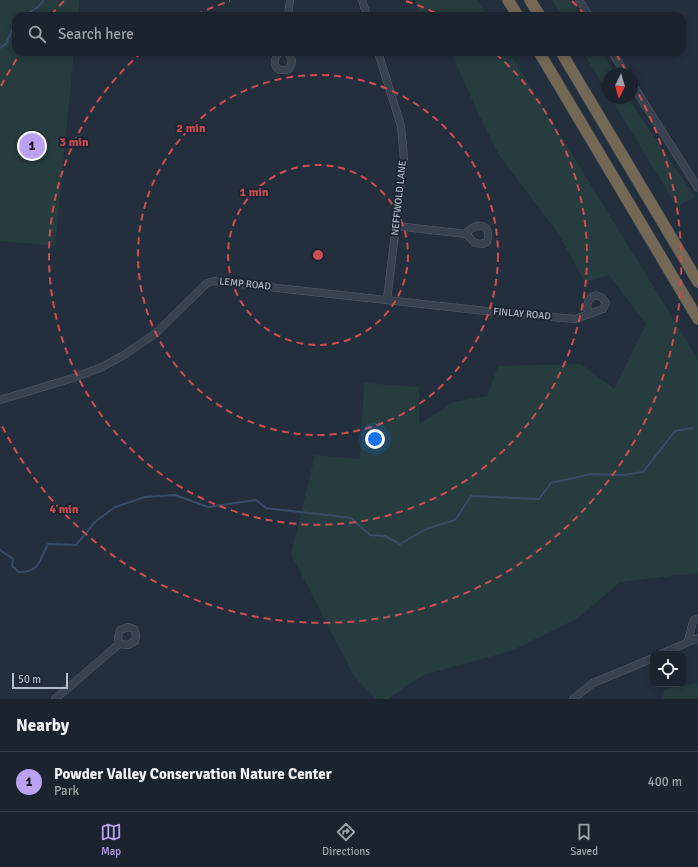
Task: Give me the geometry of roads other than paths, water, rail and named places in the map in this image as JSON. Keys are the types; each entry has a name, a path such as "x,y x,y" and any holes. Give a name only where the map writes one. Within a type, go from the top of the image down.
{"highway":[{"path":"508,0 516,12"},
{"path":"530,0 538,12"},
{"path":"541,56 698,319"},
{"path":"563,56 698,282"}],"street":[{"path":"288,12 290,0"},
{"path":"362,0 366,12"},
{"path":"579,0 586,12"},
{"path":"276,56 274,63 279,70 289,69 292,64 292,58 290,56"},
{"name":"NEFFWOLD LANE","path":"379,56 401,126 404,159 387,300"},
{"path":"615,56 622,68"},
{"path":"638,93 698,188"},
{"path":"396,226 466,234"},
{"name":"LEMP ROAD","path":"0,400 58,384 102,367 124,355 156,333 207,283 214,281 454,308"},
{"name":"FINLAY ROAD","path":"454,308 575,319 589,314"},
{"path":"688,642 694,620 698,619"},
{"path":"668,651 698,638"},
{"path":"55,699 119,644"},
{"path":"572,699 593,683 650,659"}],"waterway":[{"path":"30,12 38,7 44,0"},
{"path":"0,48 6,44 12,30"},
{"path":"0,550 13,559 12,566 19,572 31,570 38,564 48,544 76,545 96,521 115,507 145,497 175,495 208,507 256,500 266,508 351,518 370,535 385,536 400,544 426,529 455,520 471,496 539,499 551,483 591,474 623,475 643,472 675,431 692,428"}],"place":[{"name":"Powder Valley Conservation Nature Center","path":"32,146"}]}
